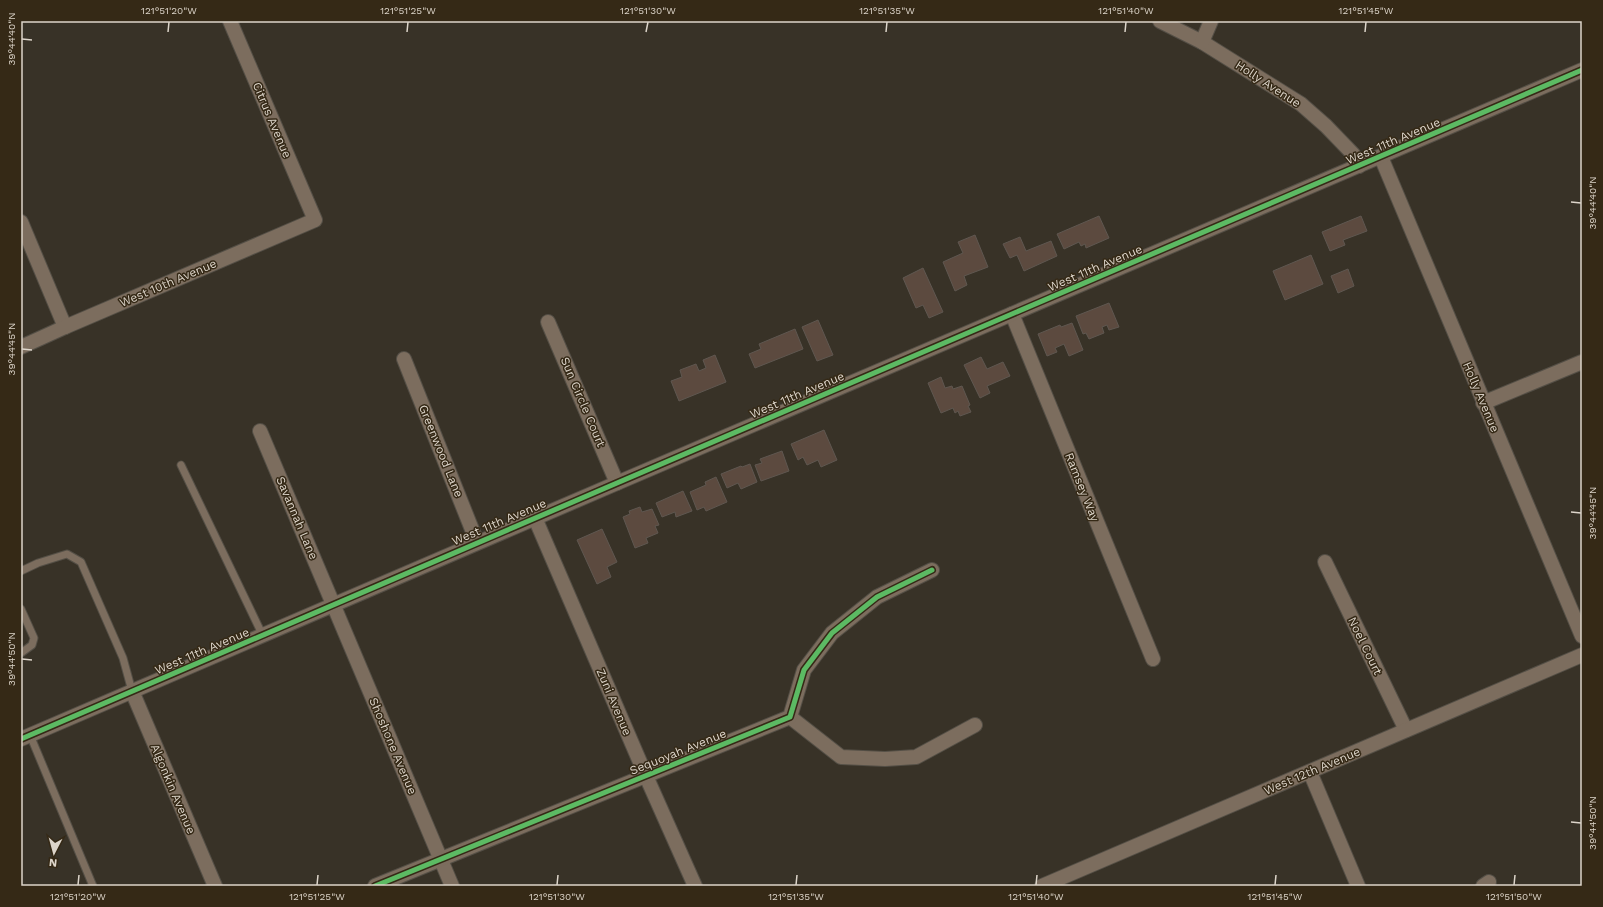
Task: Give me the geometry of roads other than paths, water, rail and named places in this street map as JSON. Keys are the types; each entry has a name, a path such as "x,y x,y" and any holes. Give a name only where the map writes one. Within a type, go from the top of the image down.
{"street":[{"name":"Citrus Avenue","path":"230,21 315,220"},
{"name":"Holly Avenue","path":"1160,21 1202,42 1301,104 1354,154 1359,166"},
{"path":"1202,42 1211,21"},
{"name":"West 11th Avenue","path":"26,737 263,636 477,542 1582,70"},
{"name":"Holly Avenue","path":"1381,157 1582,636"},
{"name":"West 10th Avenue","path":"21,347 315,220"},
{"path":"21,222 65,327"},
{"name":"Ramsey Way","path":"1012,314 1153,660"},
{"name":"Sun Circle Court","path":"548,322 617,482"},
{"name":"Greenwood Lane","path":"404,359 477,542"},
{"path":"1483,403 1582,362"},
{"name":"Savannah Lane","path":"260,431 334,605"},
{"name":"Zuni Avenue","path":"535,518 695,886"},
{"name":"Noel Court","path":"1325,562 1406,730"},
{"path":"932,570 877,597 832,633 804,670 790,717 841,757 885,759 916,757 975,725"},
{"name":"Shoshone Avenue","path":"334,605 452,886"},
{"name":"West 12th Avenue","path":"1042,886 1582,655"},
{"name":"Algonkin Avenue","path":"132,692 215,886"},
{"name":"Sequoyah Avenue","path":"375,886 790,717"},
{"path":"1310,772 1358,886"}],"lane":[{"path":"181,465 263,636"},
{"path":"21,571 38,563 67,554 81,562 123,658 132,692"},
{"path":"21,609 34,638 32,645 21,653"},
{"path":"26,737 93,886"}]}
